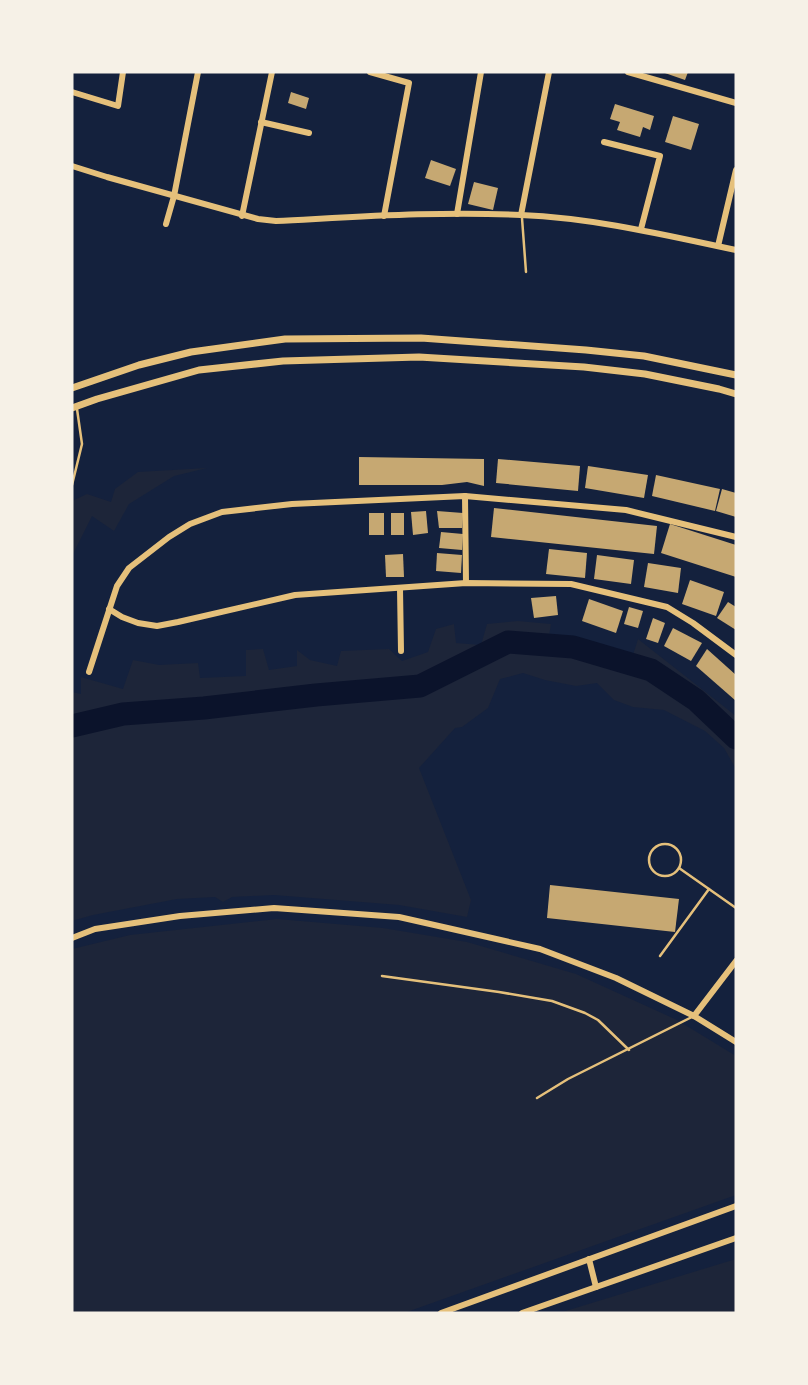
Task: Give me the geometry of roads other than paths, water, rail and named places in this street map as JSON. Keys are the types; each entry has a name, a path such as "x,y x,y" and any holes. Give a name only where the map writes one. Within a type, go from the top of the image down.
{"street":[{"path":"72,92 118,106 123,72"},
{"path":"166,223 174,196 198,72"},
{"path":"242,216 272,72"},
{"path":"370,72 409,83 384,216"},
{"path":"457,214 481,72"},
{"path":"521,215 549,72"},
{"path":"628,72 736,103"},
{"path":"261,121 309,133"},
{"path":"604,142 660,156 640,229"},
{"path":"72,166 258,219 276,221 457,214 521,215 577,219 640,229 736,250"},
{"path":"718,246 736,170"},
{"path":"72,388 139,365 191,352 285,339 421,338 545,347 644,356 736,375"},
{"path":"74,407 199,370 283,361 419,357 584,367 633,373 736,394"},
{"path":"89,672 117,586 129,568 190,524 222,512 292,504 465,496 626,510 736,537"},
{"path":"465,496 466,583"},
{"path":"109,608 138,623 158,626 295,595 466,583 571,584 667,607 736,655"},
{"path":"400,589 401,651"},
{"path":"72,937 95,929 180,916 274,908 399,917 540,948 616,978 694,1016 736,1042"},
{"path":"694,1016 736,961"},
{"path":"441,1313 736,1206"},
{"path":"522,1313 736,1238"},
{"path":"589,1259 596,1287"}],"lane":[{"path":"521,215 526,272"},
{"path":"72,485 82,444 74,407"},
{"path":"663,844 673,846 680,853 679,868 672,875 657,874 649,862 651,852 663,844"},
{"path":"679,868 736,908"},
{"path":"660,956 709,890"},
{"path":"382,976 552,1001 598,1020 629,1050"},
{"path":"537,1098 568,1079 694,1016"}],"waterway":[{"path":"72,726 123,714 420,686 508,642 573,647 651,670 696,700 736,738"}]}
